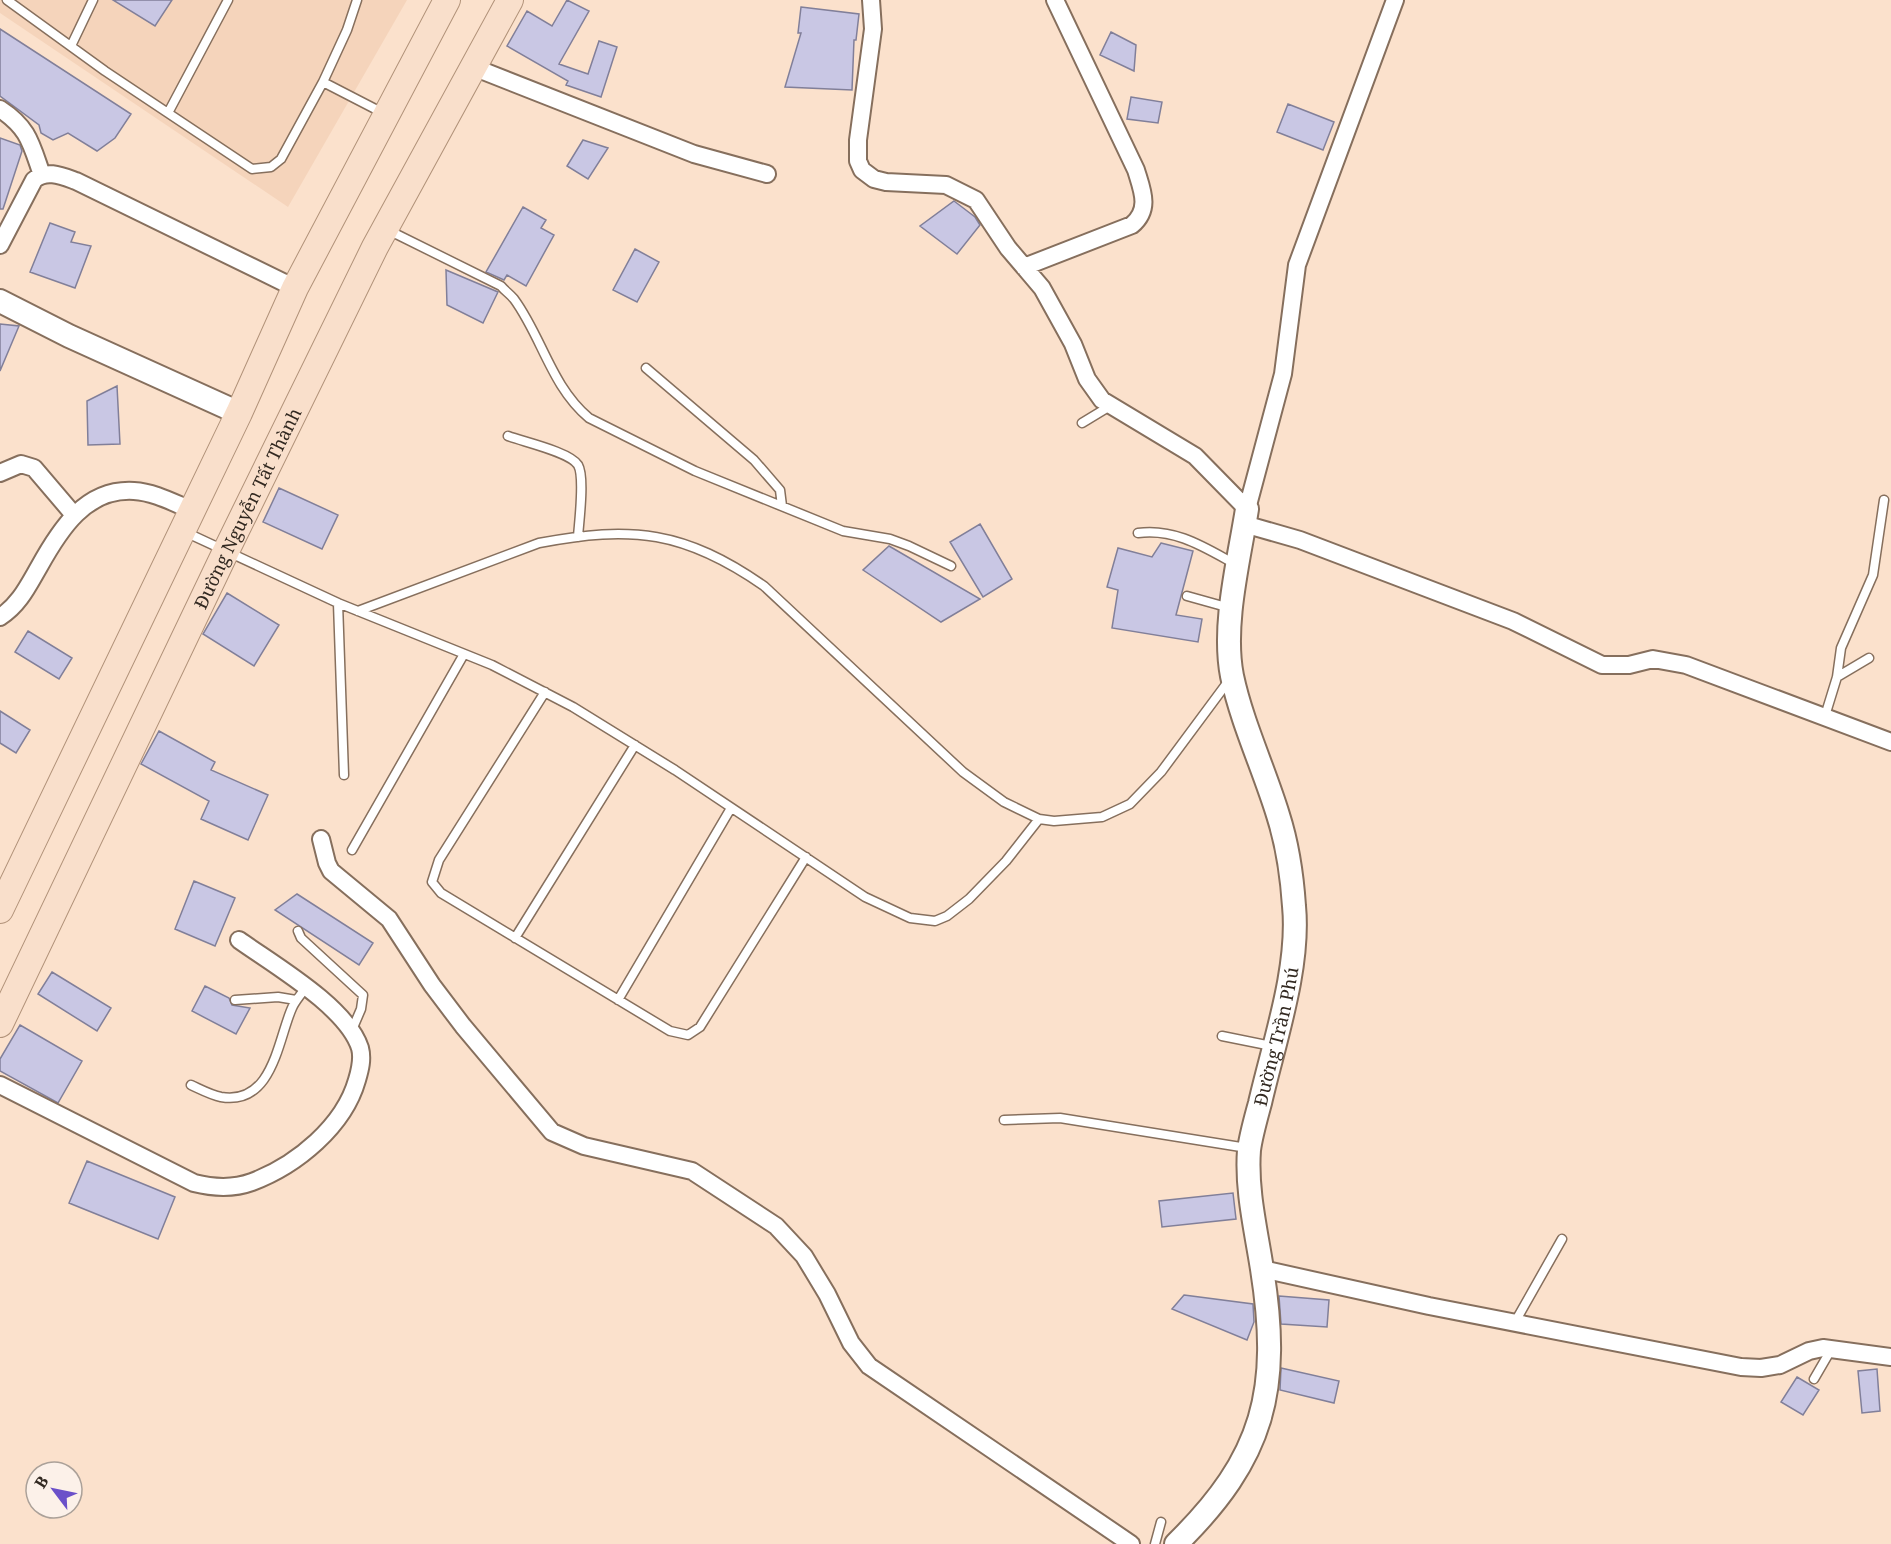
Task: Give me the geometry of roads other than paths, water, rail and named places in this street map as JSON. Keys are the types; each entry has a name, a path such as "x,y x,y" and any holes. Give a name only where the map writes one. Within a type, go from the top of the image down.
{"main road":[{"path":"0,910 239,413 295,288 447,0"},
{"name":"Đường Nguyễn Tất Thành","path":"1,1019 226,551 385,229 510,0"}],"street":[{"path":"871,0 873,29 858,140 858,161 862,170 874,179 937,183 968,194 985,212 1008,248 1042,288 1073,344 1087,379 1110,406 1195,456 1246,517 1550,637 1602,665 1629,665 1653,659 1686,665 1891,742"},
{"path":"1024,267 1132,225 1140,218 1145,199 1136,170 1055,0"},
{"path":"1246,517 1283,374 1297,265 1395,0"},
{"path":"473,67 694,154 767,174"},
{"path":"0,108 16,120 29,137 42,175"},
{"path":"1,237 34,180 42,175 58,175 76,181 295,288"},
{"path":"0,301 69,336 239,413"},
{"path":"0,473 21,464 34,468 74,515"},
{"path":"0,617 17,604 50,547 87,502 110,493 134,491 158,496 187,520"},
{"name":"Đường Trần Phú","path":"1176,1544 1212,1506 1251,1443 1260,1421 1270,1370 1270,1333 1249,1179 1250,1148 1293,944 1294,907 1279,818 1232,675 1230,639 1246,517"},
{"path":"321,839 331,871 389,918 432,985 463,1026 552,1132 584,1146 692,1171 776,1226 804,1256 852,1342 869,1366 1131,1544"},
{"path":"0,1085 194,1183 229,1188 252,1182 282,1167 307,1149 337,1120 352,1099 362,1064 361,1050 352,1030 301,994 239,940"},
{"path":"1262,1269 1429,1306 1761,1368 1780,1365 1809,1351 1832,1348 1891,1357"}],"lane":[{"path":"7,0 252,169 271,167 281,159 323,82 347,30 357,0"},
{"path":"71,46 93,0"},
{"path":"168,113 228,0"},
{"path":"323,82 385,114"},
{"path":"385,229 501,286 513,298 561,386 578,409 589,418 695,471 843,531 900,542 951,566"},
{"path":"646,368 754,459 780,490 782,506"},
{"path":"1082,423 1110,406"},
{"path":"508,436 566,456 578,465 581,475 578,537"},
{"path":"1825,716 1837,677 1841,648 1872,575 1884,500"},
{"path":"187,520 226,551 338,603 464,654 545,692 635,745 887,908 910,918 935,921 947,916 969,899 1006,861 1039,819"},
{"path":"1138,533 1167,532 1183,537 1238,565"},
{"path":"358,611 539,543 578,537 648,533 689,544 737,567 764,586 971,779 1004,802 1039,819 1054,821 1102,818 1130,804 1161,772 1232,675"},
{"path":"1187,596 1233,609"},
{"path":"338,603 344,775"},
{"path":"352,850 464,654"},
{"path":"1837,677 1869,658"},
{"path":"545,692 439,860 432,882 441,893 670,1031 688,1035 700,1027 806,857"},
{"path":"515,938 635,745"},
{"path":"618,1000 731,808"},
{"path":"297,931 301,938 363,995 361,1009 352,1030"},
{"path":"191,1085 221,1097 238,1096 254,1089 272,1069 301,994 235,1000"},
{"path":"1222,1036 1273,1046"},
{"path":"1004,1120 1070,1119 1250,1148"},
{"path":"1515,1322 1562,1239"},
{"path":"1814,1379 1832,1348"},
{"path":"1155,1544 1161,1522"}]}
